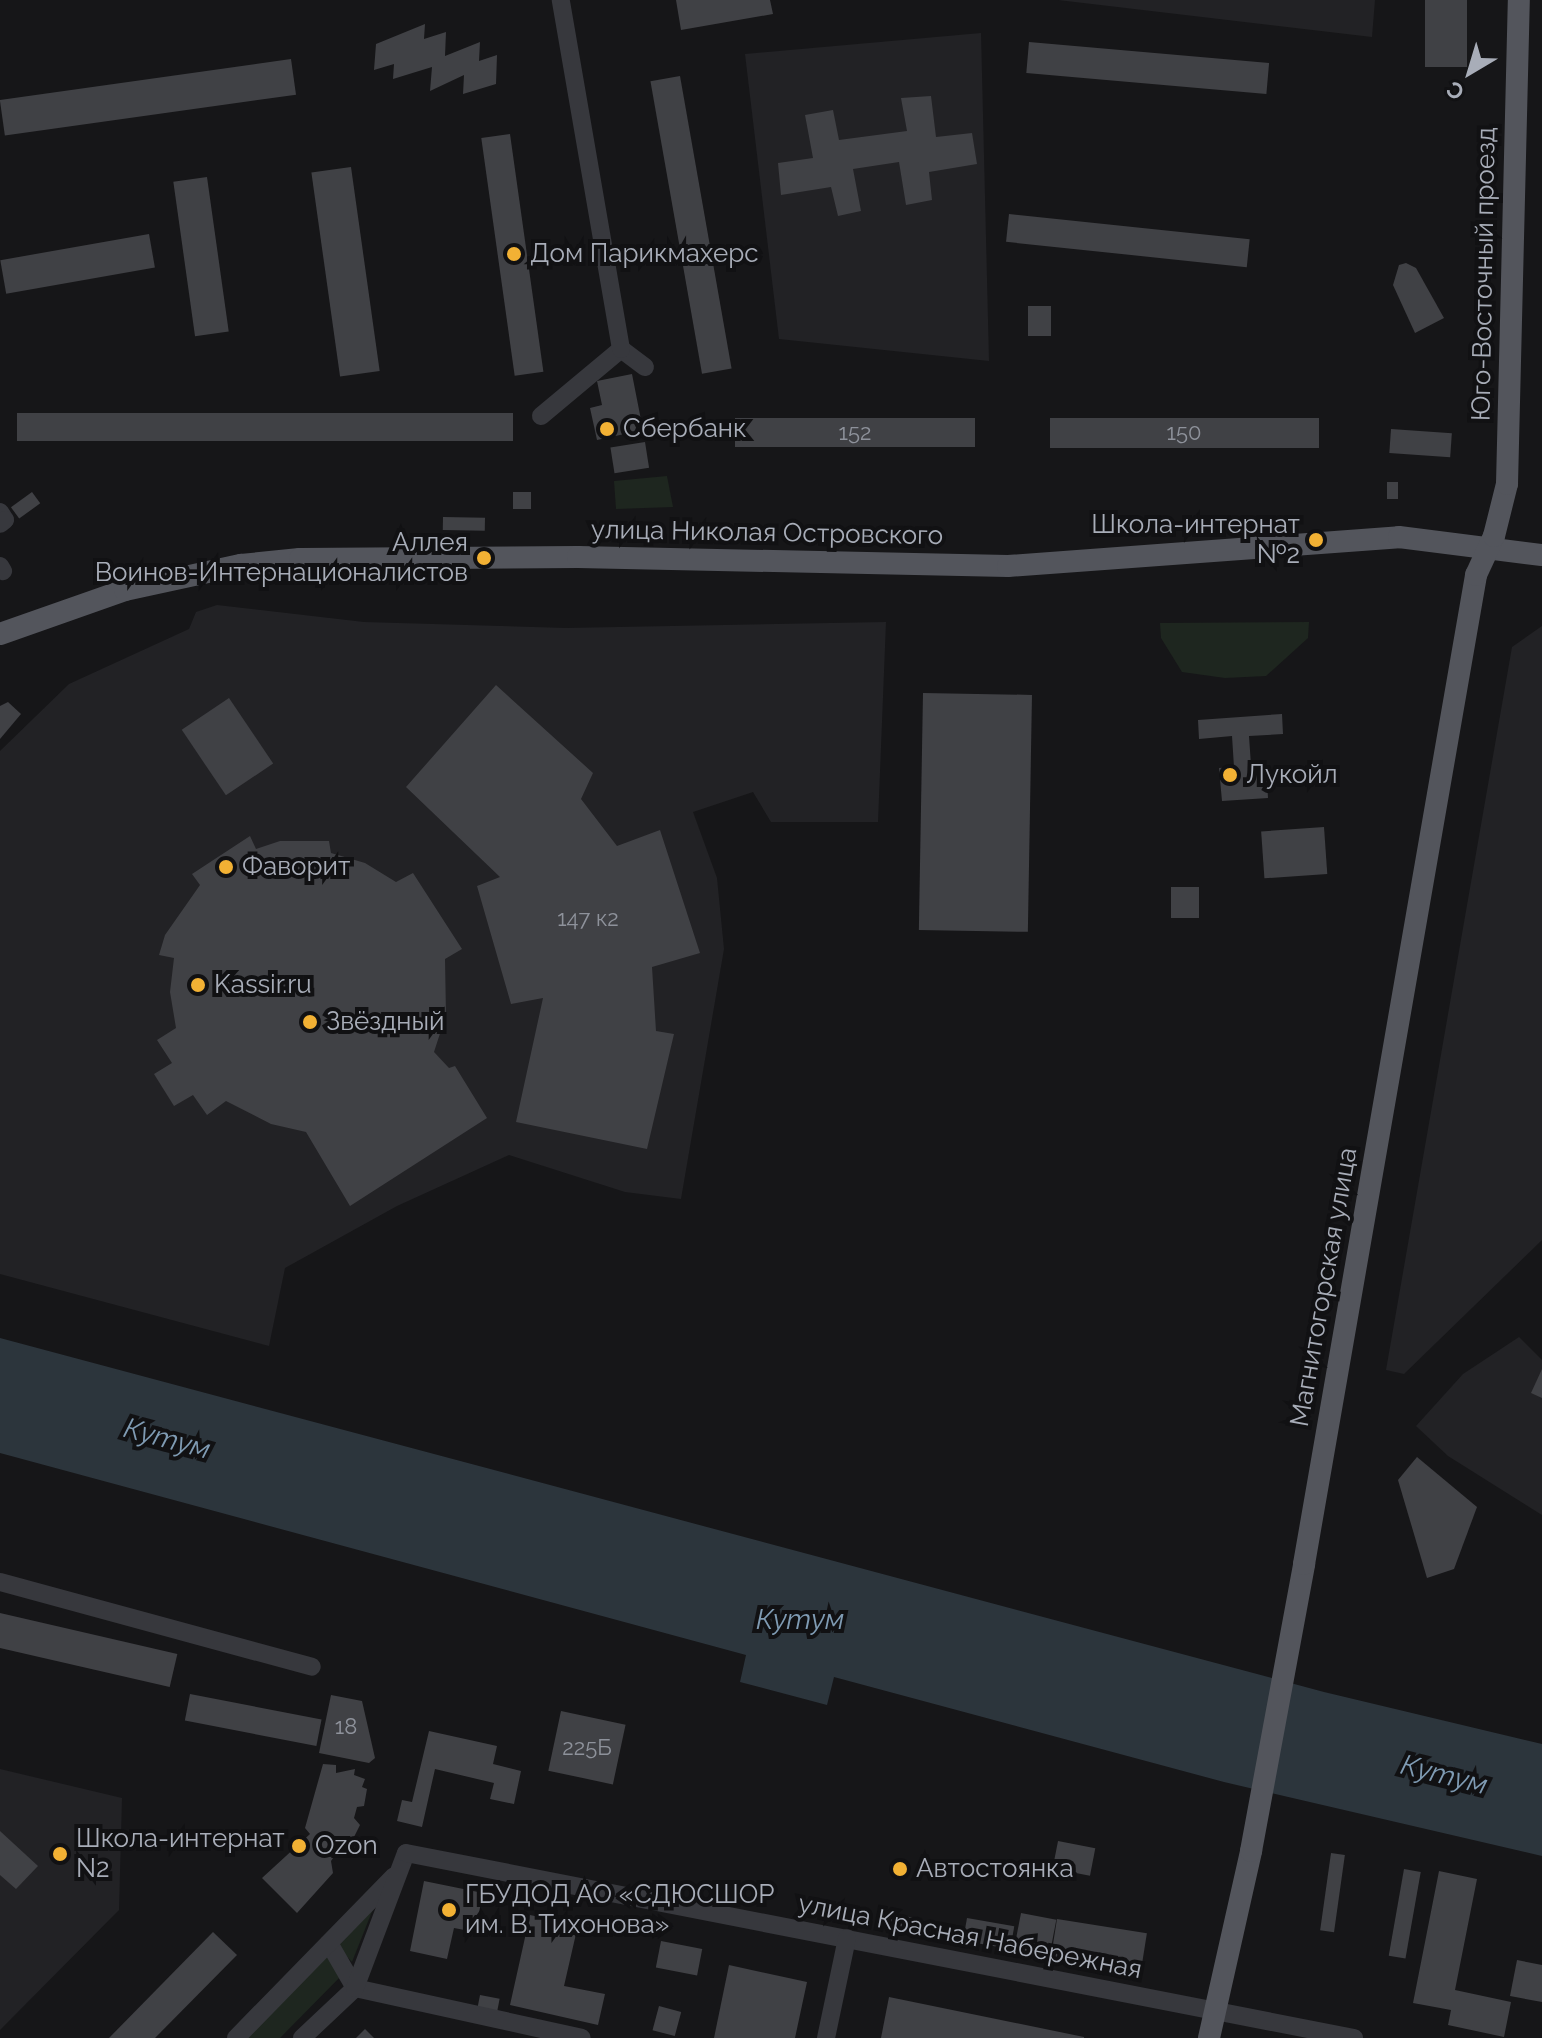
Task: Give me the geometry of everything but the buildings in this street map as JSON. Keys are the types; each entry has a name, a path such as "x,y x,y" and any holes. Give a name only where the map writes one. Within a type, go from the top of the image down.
{"main road":[{"name":"Юго-Восточный проезд","path":"1488,546 1502,512 1508,460 1519,0"},
{"name":"улица Николая Островского","path":"0,634 125,590 241,565 300,559 581,557 1008,566 1399,537 1542,555"},
{"name":"Магнитогорская улица","path":"1209,2038 1251,1851 1476,575 1488,546"}],"street":[{"path":"561,0 621,349 645,367"},
{"path":"541,416 621,349"},
{"path":"0,512 5,520 0,524"},
{"path":"0,1582 312,1667"},
{"name":"улица Красная Набережная","path":"399,1871 406,1853 449,1858 1354,2038"},
{"path":"236,2038 399,1871"},
{"path":"302,2038 355,1988 399,1871"},
{"path":"826,2038 847,1938"},
{"path":"329,1943 355,1988 582,2038"}],"shaded area":[{"path":"1058,0 1375,0 1372,37"},
{"path":"981,33 989,361 779,339 745,54"},
{"path":"667,476 673,507 616,509 614,481"},
{"path":"217,605 364,622 566,628 886,622 878,822 771,822 753,792 693,812 717,878 724,949 681,1199 625,1192 509,1155 397,1206 285,1268 269,1346 0,1274 0,751 69,684 189,629 196,612"},
{"path":"1309,622 1308,638 1266,676 1225,678 1182,672 1161,638 1160,623"},
{"path":"1542,626 1542,1240 1404,1374 1386,1370 1512,647"},
{"path":"1519,1337 1542,1360 1542,1515 1448,1456 1416,1426 1463,1374"},
{"name":"Школа-интернат N2","path":"0,1769 122,1798 119,1910 0,2030"},
{"path":"375,1904 352,1962 335,1944"},
{"path":"328,1955 345,1972 280,2038 246,2038"}],"water":[{"name":"Кутум","path":"0,1338 1324,1692 1542,1744 1542,1856 1224,1782 834,1677 827,1705 740,1682 746,1655 0,1453"}],"place":[{"name":"Дом Парикмахерс","path":"514,254"},
{"name":"Сбербанк","path":"607,429"},
{"name":"Школа-интернат №2","path":"1316,540"},
{"name":"Аллея Воинов-Интернационалистов","path":"484,558"},
{"name":"Лукойл","path":"1230,775"},
{"name":"Фаворит","path":"226,867"},
{"name":"Kassir.ru","path":"198,985"},
{"name":"Звёздный","path":"310,1022"},
{"name":"Ozon","path":"299,1846"},
{"name":"Школа-интернат N2","path":"60,1854"},
{"name":"Автостоянка","path":"900,1869"},
{"name":"ГБУДОД АО «СДЮСШОР им. В. Тихонова»","path":"449,1910"}]}
